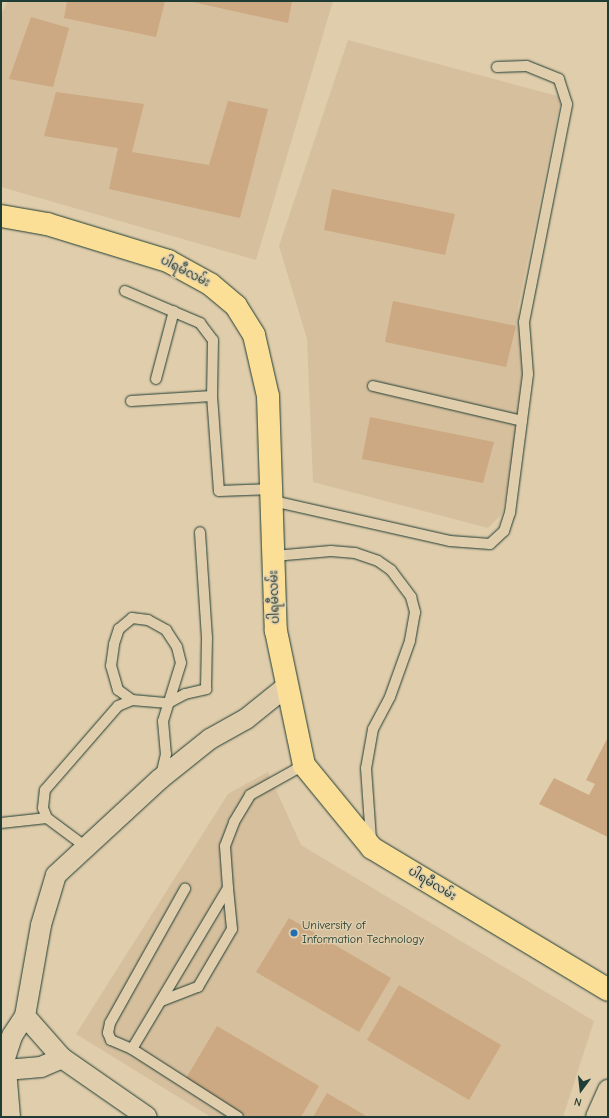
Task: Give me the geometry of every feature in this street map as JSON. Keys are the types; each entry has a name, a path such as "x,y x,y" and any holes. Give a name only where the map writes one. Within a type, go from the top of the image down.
{"main road":[{"name":"ပါရမီလမ်း","path":"1,216 47,224 168,261 210,284 236,306 254,335 264,377 272,426 276,631 304,765 372,848 608,990"}],"street":[{"path":"10,1117 6,1070 12,1036 25,1016 41,925 56,875 160,779 210,739 246,719 287,686"},
{"path":"25,1016 62,1058 147,1117"},
{"path":"6,1070 41,1067 62,1058"},
{"path":"596,1117 608,1090"}],"lane":[{"path":"125,291 200,322 213,340 212,396 219,491 273,495 450,540 490,544 504,531 510,513 528,374 524,322 567,104 559,79 526,66 497,67"},
{"path":"156,379 174,311"},
{"path":"372,386 522,421"},
{"path":"131,401 212,396"},
{"path":"86,847 47,818 43,808 45,790 118,706 132,700 168,703 185,694 206,689 207,638 200,532"},
{"path":"274,556 331,551 361,555 378,560 391,570 410,597 415,612 410,640 390,697 373,729 366,768 372,848"},
{"path":"132,700 118,690 111,666 119,629 132,618 148,620 166,630 178,648 180,663 163,721 166,754 160,779"},
{"path":"161,1001 198,987 232,929 225,846 250,795 304,765"},
{"path":"1,823 47,818"},
{"path":"132,1049 228,888"},
{"path":"185,890 110,1023 108,1033 111,1040 132,1049 238,1117"}],"shaded area":[{"path":"8,1 333,1 256,260 1,187 1,14"},
{"path":"348,40 561,97 518,308 523,367 511,469 502,514 488,528 313,482 307,339 279,246"},
{"name":"University of Information Technology","path":"268,772 301,845 594,1021 563,1117 211,1117 76,1034 228,794"}],"building":[{"path":"67,1 165,1 156,37 64,18"},
{"path":"188,1 292,1 288,23"},
{"path":"31,17 69,28 53,87 9,79"},
{"path":"56,92 144,104 132,152 209,165 228,101 268,109 240,218 109,189 118,148 44,136"},
{"path":"332,189 455,214 445,255 324,230"},
{"path":"393,301 516,326 506,367 385,342"},
{"path":"370,417 494,442 483,483 362,459"},
{"path":"608,737 608,837 539,804 554,778 589,795 595,784 586,780"},
{"path":"289,918 391,978 359,1032 256,972"},
{"path":"399,985 501,1045 469,1100 367,1040"},
{"path":"217,1026 319,1086 301,1117 247,1117 185,1080"},
{"path":"327,1093 368,1117 313,1117"}],"place":[{"name":"University of Information Technology","path":"294,933"}]}
